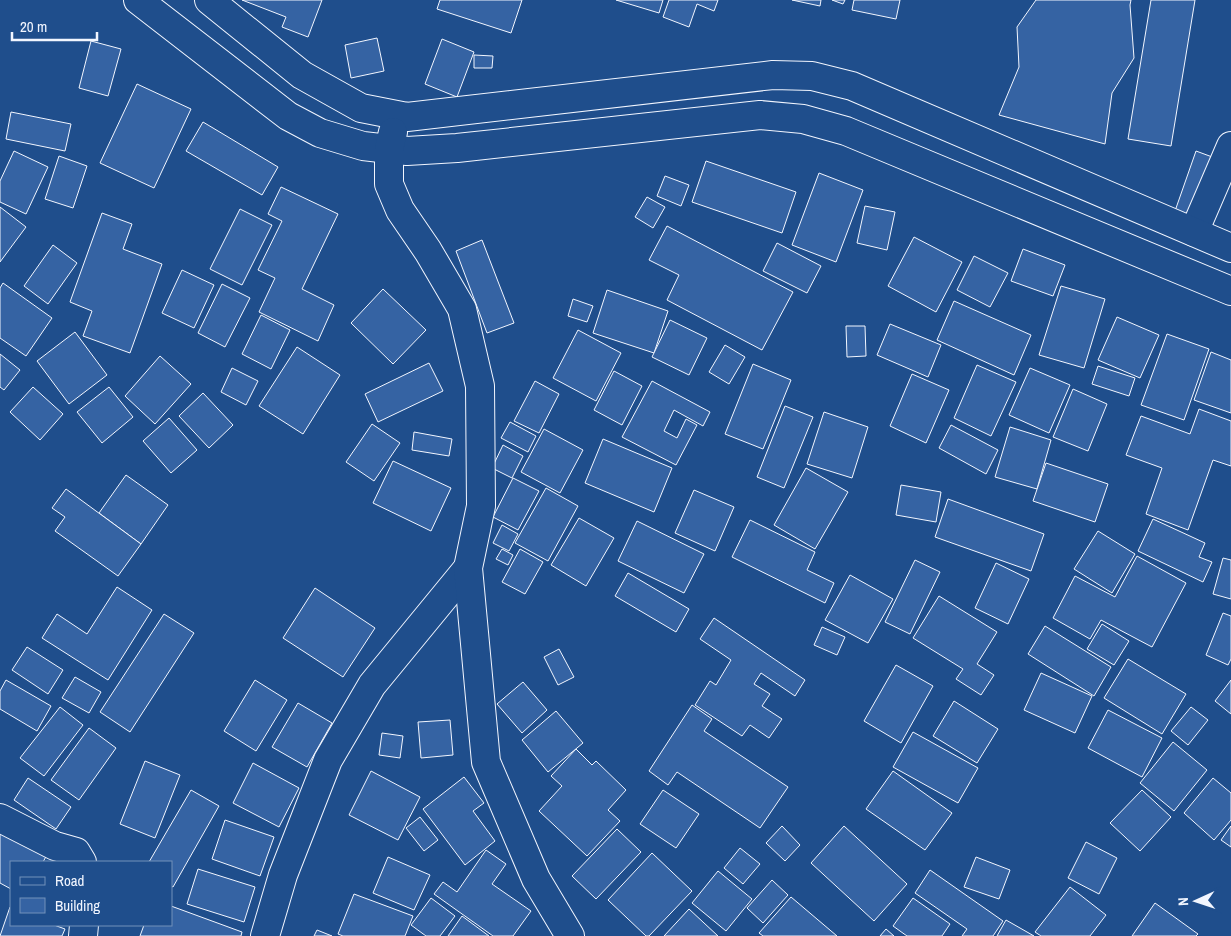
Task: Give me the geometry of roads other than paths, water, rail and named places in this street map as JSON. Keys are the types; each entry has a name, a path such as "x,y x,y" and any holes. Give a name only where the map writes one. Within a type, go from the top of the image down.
{"main road":[{"path":"138,0 288,116 320,133 363,146 407,151 457,148 760,115 803,119 846,131 1231,291"},
{"path":"209,0 302,75 361,108 407,117 773,74 812,76 852,86 1231,248"},
{"path":"397,115 389,149 389,184 400,210 428,251 462,309 480,386 481,506 468,568 486,762 536,879 570,936"},
{"path":"1194,232 1231,146"},
{"path":"266,936 283,875 328,760 372,685 468,568"},
{"path":"0,818 55,846 76,852 81,861"}]}
